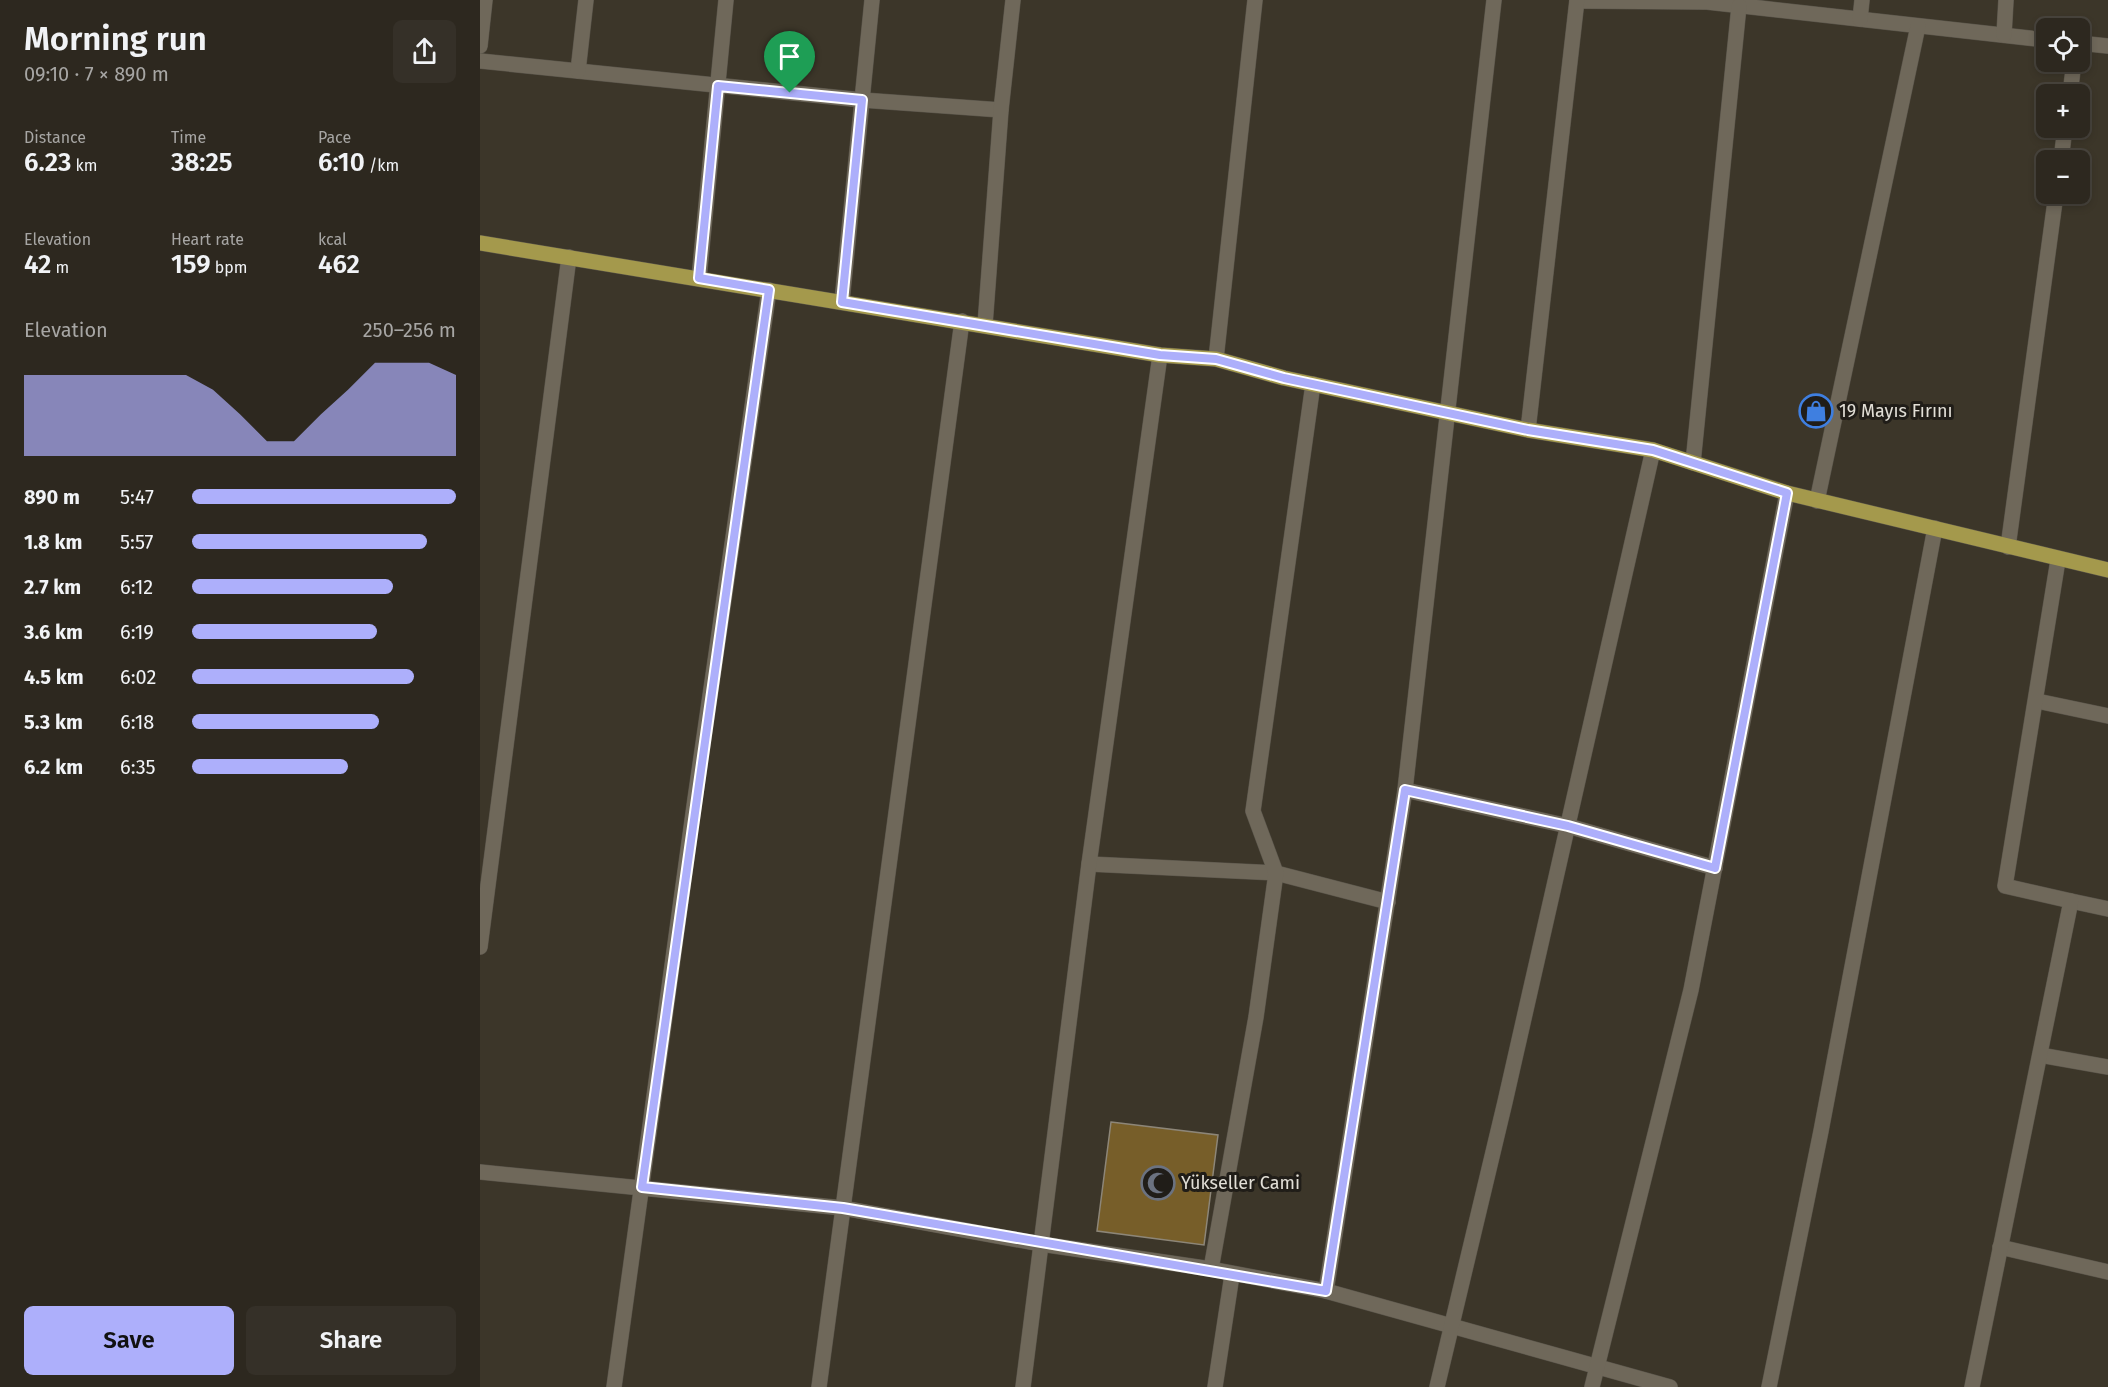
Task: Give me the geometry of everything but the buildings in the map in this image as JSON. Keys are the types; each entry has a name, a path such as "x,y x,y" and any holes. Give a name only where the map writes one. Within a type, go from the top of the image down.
{"main road":[{"path":"480,243 1160,355 1216,359 1313,384 1528,430 1653,450 1817,501 1935,528 2058,560 2108,570"}],"street":[{"path":"480,46 485,0"},
{"path":"578,71 586,0"},
{"path":"699,278 726,0"},
{"path":"842,302 872,0"},
{"path":"985,325 1001,110 1013,0"},
{"path":"1216,359 1255,0"},
{"path":"1326,1291 1405,790 1494,0"},
{"path":"1860,20 1862,0"},
{"path":"2004,35 2006,0"},
{"path":"1528,430 1577,1 1707,1 2036,39"},
{"path":"1693,463 1738,6"},
{"path":"1817,501 1918,26"},
{"path":"2090,44 2108,46"},
{"path":"480,61 862,100 1001,110"},
{"path":"2008,547 2055,204"},
{"path":"480,947 569,257"},
{"path":"614,1387 769,290"},
{"path":"819,1387 962,321"},
{"path":"1023,1387 1089,864 1160,355"},
{"path":"1211,1269 1256,1017 1276,873 1253,811 1313,384"},
{"path":"1437,1387 1505,1102 1653,450"},
{"path":"1592,1387 1691,990 1787,493"},
{"path":"1769,1387 1821,1131 1935,528"},
{"path":"2058,560 2037,701 2005,886 2108,909"},
{"path":"2037,701 2108,716"},
{"path":"1405,790 1568,826 1715,868"},
{"path":"1089,864 1276,873 1388,902"},
{"path":"1971,1387 2071,901"},
{"path":"2040,1055 2108,1067"},
{"path":"480,1172 843,1208 1041,1244 1211,1269 1232,1275 1326,1291 1670,1387"},
{"path":"2000,1247 2108,1272"},
{"path":"1215,1387 1232,1275"}],"place":[{"name":"19 Mayıs Fırını","path":"1816,411"},
{"name":"Yükseller Cami","path":"1158,1183"}],"route":[{"path":"718,86 790,93 862,100 842,302 1160,355 1216,359 1284,378 1528,430 1653,450 1787,493 1715,868 1568,826 1405,790 1326,1291 1232,1275 1211,1269 1041,1244 843,1208 642,1187 695,799 769,290 699,278 718,86"}]}
